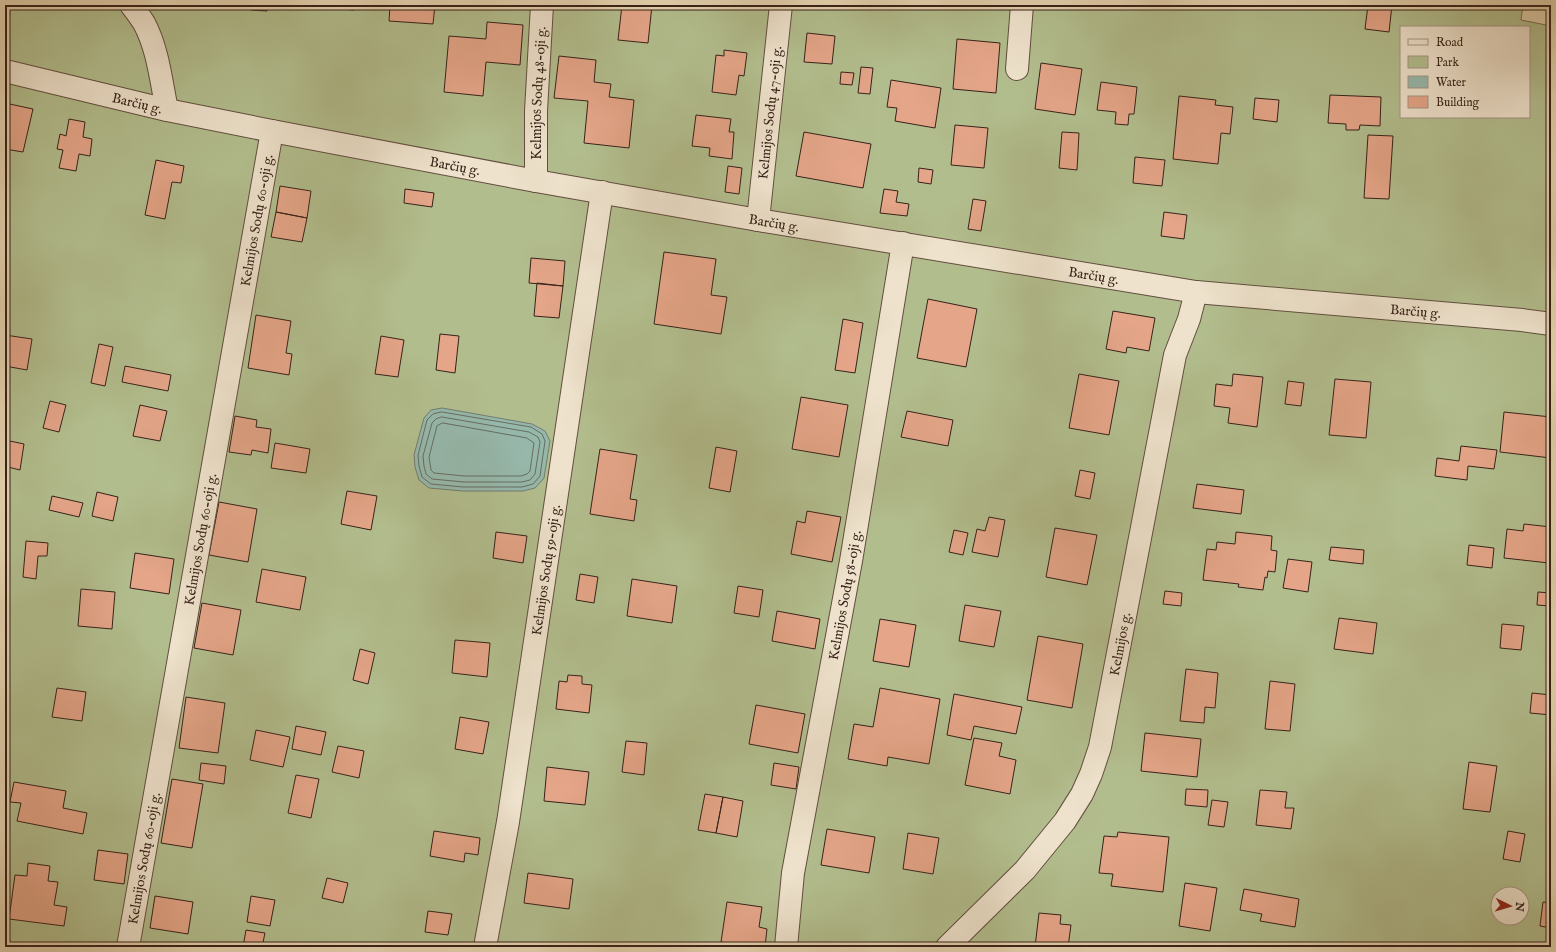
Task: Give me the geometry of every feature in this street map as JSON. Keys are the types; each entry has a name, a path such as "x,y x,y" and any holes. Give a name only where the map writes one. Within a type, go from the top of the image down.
{"street":[{"path":"131,5 143,22 150,36 156,55 167,110"},
{"name":"Kelmijos Sodų 48-oji g.","path":"536,181 536,111 542,5"},
{"name":"Kelmijos Sodų 47-oji g.","path":"758,220 781,5"},
{"path":"1017,69 1022,5"},
{"name":"Barčių g.","path":"5,72 167,110 272,132 536,181 758,220 1196,292 1522,320 1551,324"},
{"name":"Kelmijos Sodų 60-oji g.","path":"128,947 272,132"},
{"name":"Kelmijos Sodų 59-oji g.","path":"485,947 508,822 602,192"},
{"name":"Kelmijos Sodų 58-oji g.","path":"786,947 794,873 851,561 903,244"},
{"name":"Kelmijos g.","path":"947,947 1025,870 1065,821 1082,794 1091,774 1100,746 1175,355 1189,319 1196,292"}],"green space":[{"path":"5,5 1523,5 1521,20 1551,26 1551,947 5,947"}],"water":[{"path":"442,408 532,424 545,431 550,441 544,478 535,488 523,491 463,491 429,488 419,480 415,467 414,455 424,418 431,410"}],"building":[{"path":"251,5 267,5 267,11 251,10"},
{"path":"329,5 355,5 354,10 328,8"},
{"path":"390,5 435,5 433,24 389,21"},
{"path":"622,5 652,5 648,43 618,40"},
{"path":"1368,5 1392,5 1389,32 1365,29"},
{"path":"5,12 10,13 5,29"},
{"path":"487,22 523,25 520,65 486,62 483,96 444,92 449,36 486,39"},
{"path":"807,33 835,36 832,64 804,62"},
{"path":"957,39 1000,43 996,93 953,89"},
{"path":"724,50 747,53 744,76 739,75 736,95 712,92 716,55 724,56"},
{"path":"559,56 596,60 594,82 611,84 609,97 634,100 629,148 584,143 588,101 554,98"},
{"path":"1041,63 1082,69 1075,115 1035,109"},
{"path":"861,67 873,68 870,94 858,93"},
{"path":"841,72 854,73 852,85 840,84"},
{"path":"891,80 941,88 935,128 895,121 897,108 887,107"},
{"path":"1101,82 1137,87 1134,114 1129,114 1128,125 1115,124 1116,112 1097,110"},
{"path":"1330,95 1381,97 1380,126 1360,125 1359,130 1346,130 1346,124 1328,123"},
{"path":"1179,96 1216,100 1215,105 1233,107 1230,134 1221,133 1218,164 1173,159"},
{"path":"1255,98 1279,100 1277,122 1253,119"},
{"path":"5,103 33,109 23,152 5,149"},
{"path":"696,115 731,119 729,132 734,132 732,159 709,156 710,148 692,146"},
{"path":"69,119 85,122 83,137 92,139 90,156 79,154 76,171 59,168 63,150 57,149 60,134 66,136"},
{"path":"955,125 988,128 984,168 951,165"},
{"path":"804,132 871,144 863,188 796,176"},
{"path":"1062,132 1079,133 1077,170 1059,168"},
{"path":"1368,135 1393,136 1389,199 1364,198"},
{"path":"1135,157 1165,160 1162,186 1133,183"},
{"path":"156,160 184,166 181,183 172,182 165,219 145,215"},
{"path":"728,166 742,168 739,194 725,192"},
{"path":"919,168 933,170 931,184 918,182"},
{"path":"280,186 311,191 307,218 276,212"},
{"path":"405,189 434,193 432,207 404,203"},
{"path":"884,189 898,191 896,202 909,204 907,216 880,213"},
{"path":"973,199 986,201 981,231 968,229"},
{"path":"276,212 307,218 302,242 271,237"},
{"path":"1164,212 1187,215 1184,239 1161,236"},
{"path":"664,252 716,259 711,295 727,297 721,334 654,324"},
{"path":"531,258 565,261 563,286 529,283"},
{"path":"537,283 563,286 559,318 534,316"},
{"path":"928,299 977,309 966,367 917,358"},
{"path":"1113,311 1155,318 1149,351 1127,347 1126,353 1106,349"},
{"path":"256,315 291,321 286,353 292,354 289,375 248,368"},
{"path":"843,319 863,323 855,373 835,370"},
{"path":"440,334 459,336 455,373 436,370"},
{"path":"5,335 32,339 27,370 5,366"},
{"path":"381,336 404,340 398,377 375,374"},
{"path":"99,344 113,347 105,386 91,383"},
{"path":"125,366 171,375 168,391 122,382"},
{"path":"1079,374 1119,381 1109,435 1069,428"},
{"path":"1233,374 1263,377 1257,427 1228,423 1230,408 1214,406 1216,384 1232,386"},
{"path":"1335,379 1371,382 1366,438 1329,435"},
{"path":"1288,381 1304,383 1301,406 1285,404"},
{"path":"801,397 848,405 839,457 792,449"},
{"path":"50,401 66,405 59,432 43,428"},
{"path":"140,405 167,411 160,441 133,436"},
{"path":"907,411 953,420 948,446 901,437"},
{"path":"1504,412 1551,417 1551,458 1500,452"},
{"path":"235,416 257,420 256,427 271,429 268,453 252,450 251,455 229,452"},
{"path":"5,440 24,444 20,470 8,467 7,472 5,472"},
{"path":"275,443 310,449 306,473 271,468"},
{"path":"1461,446 1497,450 1494,469 1468,466 1467,480 1435,476 1437,458 1459,461"},
{"path":"716,447 737,451 730,492 709,488"},
{"path":"600,449 637,455 630,499 637,500 634,521 590,514"},
{"path":"1080,470 1095,473 1090,499 1075,496"},
{"path":"1197,484 1244,490 1241,514 1193,508"},
{"path":"347,491 377,496 371,530 341,524"},
{"path":"97,492 118,497 113,521 92,516"},
{"path":"52,496 83,503 79,517 49,510"},
{"path":"219,502 257,509 248,562 209,555"},
{"path":"807,511 841,517 832,562 791,554 797,521 805,523"},
{"path":"989,517 1005,520 998,557 972,552 977,529 985,531"},
{"path":"1524,524 1551,527 1551,549 1549,563 1504,558 1507,529 1523,531"},
{"path":"1055,528 1097,535 1087,585 1046,577"},
{"path":"954,530 968,533 963,555 949,552"},
{"path":"496,532 527,536 523,563 493,558"},
{"path":"1236,532 1272,536 1271,550 1277,551 1275,572 1268,571 1267,578 1265,577 1263,590 1238,587 1239,584 1203,580 1207,549 1216,550 1217,542 1235,544"},
{"path":"26,541 48,543 47,556 38,556 36,579 23,577"},
{"path":"1469,545 1494,548 1492,568 1467,565"},
{"path":"1331,547 1364,550 1363,564 1329,560"},
{"path":"135,553 174,559 169,594 130,588"},
{"path":"1288,559 1312,562 1308,592 1283,588"},
{"path":"262,569 306,577 300,610 256,602"},
{"path":"580,574 598,577 594,603 576,600"},
{"path":"632,579 677,586 672,623 627,616"},
{"path":"738,586 763,590 759,617 734,613"},
{"path":"81,589 115,592 112,629 78,626"},
{"path":"1165,591 1182,593 1181,606 1163,604"},
{"path":"1538,592 1551,593 1551,606 1537,605"},
{"path":"202,603 241,610 233,655 194,648"},
{"path":"965,605 1001,611 994,647 959,641"},
{"path":"777,611 820,619 815,649 772,641"},
{"path":"1339,618 1377,623 1373,654 1334,649"},
{"path":"880,619 916,625 909,667 873,661"},
{"path":"1502,624 1524,626 1521,650 1500,648"},
{"path":"1038,636 1083,644 1072,708 1027,700"},
{"path":"455,640 490,643 487,677 452,673"},
{"path":"360,649 375,653 368,684 353,680"},
{"path":"1186,669 1218,673 1215,708 1205,707 1204,723 1180,721"},
{"path":"568,675 582,676 582,684 592,685 589,713 556,709 559,681 567,682"},
{"path":"1270,681 1295,684 1290,731 1265,729"},
{"path":"57,688 86,692 82,721 52,717"},
{"path":"880,688 940,699 929,764 888,757 887,766 848,759 854,724 873,727"},
{"path":"1532,693 1551,695 1551,715 1530,713"},
{"path":"954,694 1022,707 1016,734 974,726 971,740 947,735"},
{"path":"186,697 225,703 218,753 179,748"},
{"path":"756,705 805,714 798,753 749,744"},
{"path":"460,717 489,722 483,754 455,749"},
{"path":"296,726 326,732 321,755 292,749"},
{"path":"256,730 290,737 283,767 250,760"},
{"path":"1145,733 1201,739 1197,777 1141,771"},
{"path":"974,738 1002,743 999,756 1016,760 1010,794 965,785"},
{"path":"626,741 647,743 644,775 622,772"},
{"path":"338,746 364,751 359,778 332,772"},
{"path":"1469,762 1497,766 1490,812 1463,809"},
{"path":"201,763 226,766 224,784 199,780"},
{"path":"774,763 799,767 796,789 771,785"},
{"path":"547,767 589,772 585,805 544,801"},
{"path":"296,775 319,779 311,818 288,813"},
{"path":"172,779 203,784 192,848 161,843"},
{"path":"14,782 66,791 63,808 87,813 83,834 17,821 21,803 10,802"},
{"path":"1186,789 1208,790 1207,807 1185,805"},
{"path":"1260,790 1287,792 1285,808 1294,808 1291,829 1256,825"},
{"path":"705,794 723,797 716,833 698,830"},
{"path":"723,797 743,801 737,837 716,833"},
{"path":"1212,800 1228,802 1224,827 1208,825"},
{"path":"827,829 875,837 869,873 821,865"},
{"path":"434,831 480,838 478,855 465,853 464,862 430,856"},
{"path":"1508,831 1525,834 1520,862 1503,859"},
{"path":"1118,832 1169,837 1163,892 1111,886 1113,874 1099,873 1104,836 1117,837"},
{"path":"908,833 939,838 933,874 903,869"},
{"path":"98,850 128,854 124,884 94,880"},
{"path":"28,863 50,866 48,881 58,882 54,905 67,907 64,926 9,919 15,875 27,876"},
{"path":"528,873 573,879 569,909 524,903"},
{"path":"327,878 348,883 343,903 322,898"},
{"path":"1185,883 1217,888 1210,931 1179,926"},
{"path":"1244,889 1299,899 1295,927 1260,921 1262,914 1240,910"},
{"path":"155,896 193,902 188,934 150,928"},
{"path":"251,896 275,900 270,926 247,922"},
{"path":"727,902 762,907 759,927 767,929 765,947 753,947 721,942"},
{"path":"1543,902 1551,903 1551,928 1540,926"},
{"path":"428,911 452,914 448,935 425,932"},
{"path":"1039,913 1061,915 1060,924 1071,925 1068,947 1035,947"},
{"path":"246,930 265,933 262,947 243,947"},
{"path":"806,945 822,947 806,947"}]}
